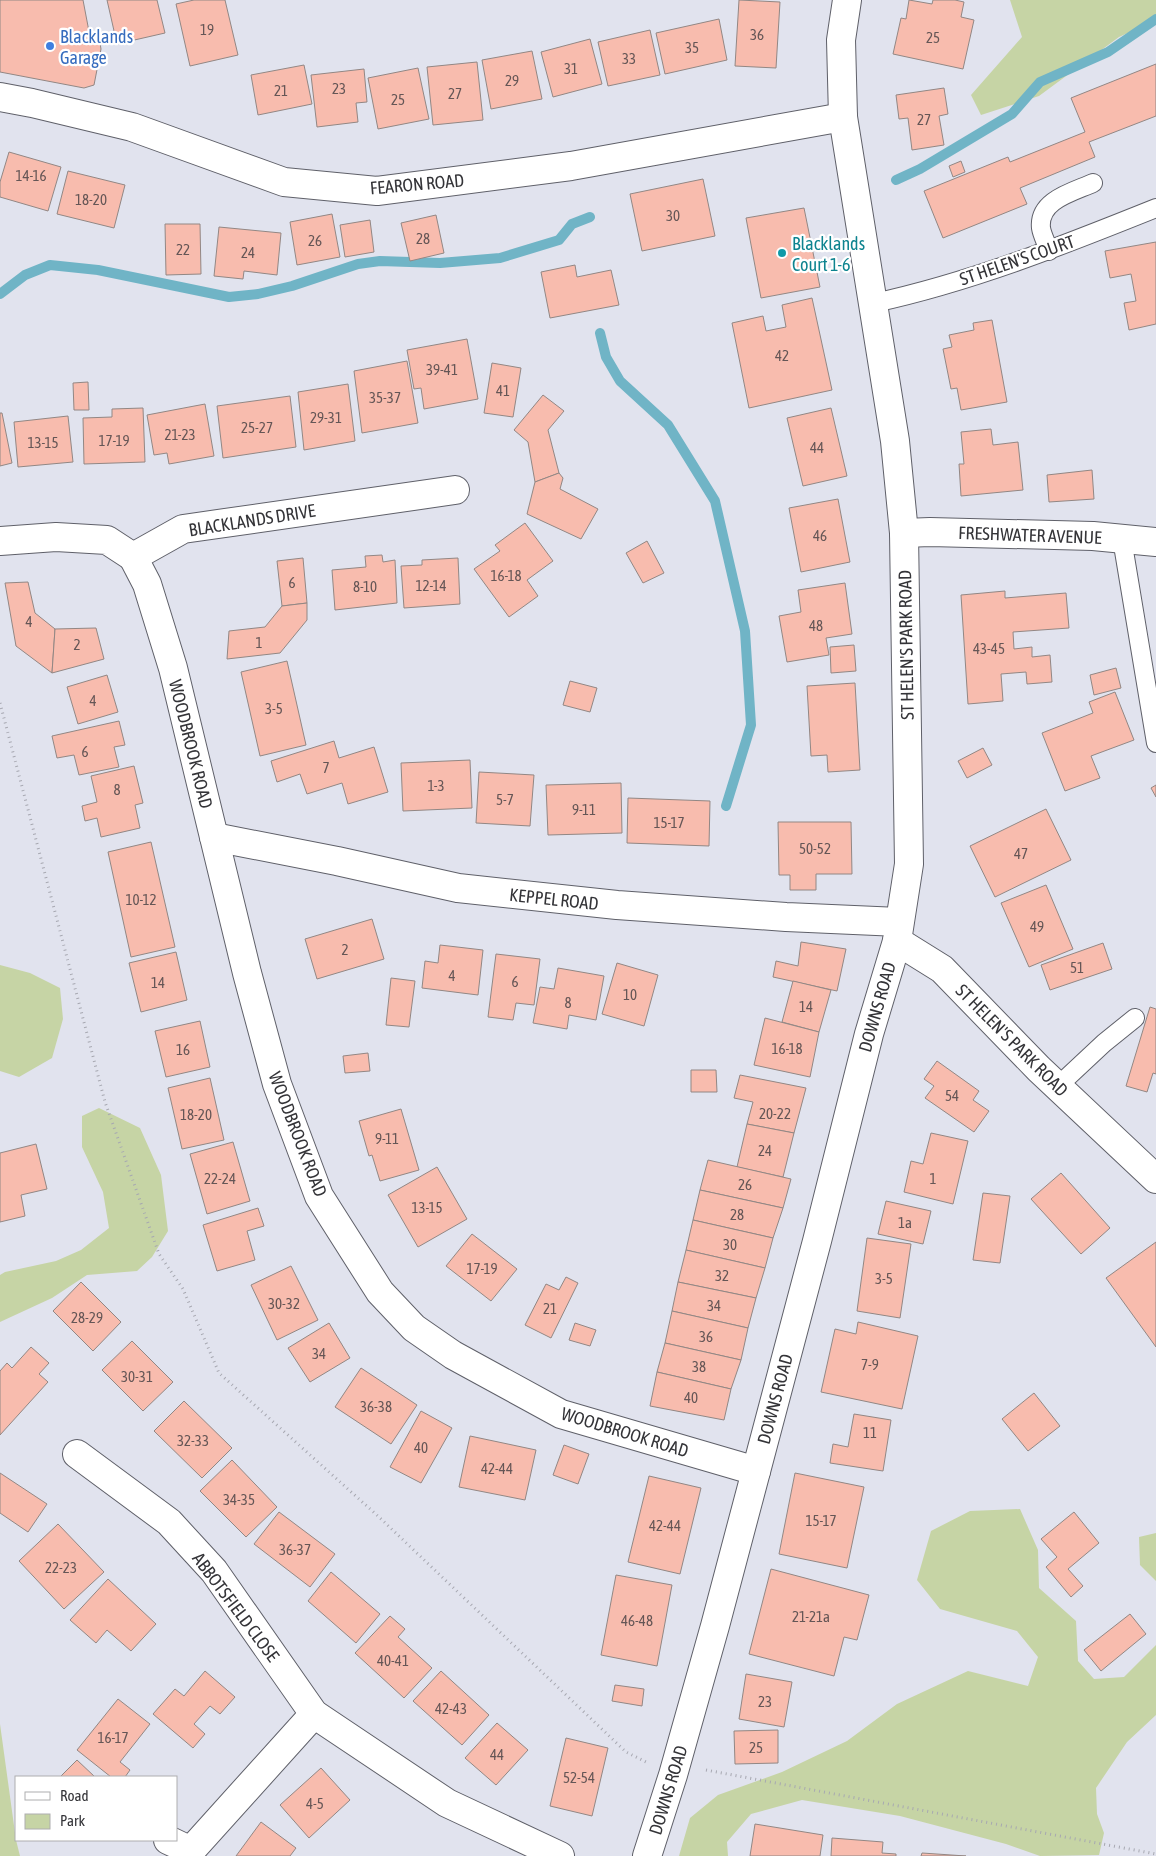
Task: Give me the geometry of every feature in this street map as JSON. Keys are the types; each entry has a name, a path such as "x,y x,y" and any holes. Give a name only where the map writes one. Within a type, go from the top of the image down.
{"street":[{"name":"ST HELEN'S PARK ROAD","path":"847,0 840,40 843,117 896,441 904,532 909,864 898,931 942,969 1058,1086 1156,1179"},
{"name":"FEARON ROAD","path":"0,97 132,127 284,182 377,191 571,166 843,117"},
{"name":"BLACKLANDS DRIVE","path":"133,557 183,529 455,490"},
{"name":"FRESHWATER AVENUE","path":"904,532 1055,535 1156,542"},
{"path":"0,541 56,536 107,540 133,557"},
{"name":"WOODBROOK ROAD","path":"133,557 147,584 173,668 277,1084 320,1196 380,1292 414,1328 453,1355 561,1414 756,1472"},
{"name":"KEPPEL ROAD","path":"214,837 337,861 458,888 617,905 786,917 898,931"},
{"name":"DOWNS ROAD","path":"648,1856 674,1770 756,1472 817,1241 868,1034 898,931"},
{"name":"ABBOTSFIELD CLOSE","path":"77,1454 169,1522 214,1571 314,1714 446,1804 560,1856"},
{"path":"182,1849 314,1714"}],"lane":[{"path":"1049,251 1041,228 1044,211 1054,200 1093,184"},
{"name":"ST HELEN'S COURT","path":"874,303 919,294 1049,251 1156,208"},
{"path":"1122,539 1156,743"},
{"path":"1058,1086 1104,1043 1135,1018"}],"path":[{"path":"0,703 105,1102 158,1254 183,1289 219,1374 379,1517 626,1752 674,1770 1156,1854"}],"green space":[{"path":"1010,0 1156,0 1156,20 1119,37 1039,96 981,115 971,95 1022,37"},
{"path":"0,965 30,973 60,988 63,1019 52,1058 19,1077 0,1071"},
{"path":"99,1108 140,1128 161,1175 168,1231 152,1257 137,1271 87,1275 52,1298 0,1322 0,1275 5,1272 56,1261 81,1250 109,1228 103,1192 82,1147 82,1116"},
{"path":"1020,1509 1038,1550 1039,1588 1076,1621 1078,1661 1094,1679 1124,1677 1156,1645 1156,1715 1127,1742 1096,1788 1097,1814 1104,1833 1099,1855 1040,1856 1006,1844 900,1816 802,1800 751,1814 727,1842 728,1856 679,1856 690,1818 718,1795 782,1772 847,1741 897,1704 968,1671 1028,1686 1038,1657 1017,1631 940,1609 917,1580 931,1531 970,1511"},
{"path":"1156,1533 1156,1581 1140,1565 1139,1537"},
{"path":"0,1724 15,1841 20,1856 0,1856"}],"building":[{"name":"Blacklands Garage","path":"0,0 83,0 91,42 100,43 101,49 94,85 84,88 0,72"},
{"path":"107,0 157,0 165,33 117,44"},
{"path":"194,0 225,0 238,55 190,66 176,4"},
{"path":"739,0 780,2 776,68 735,66"},
{"path":"909,0 932,4 933,0 964,2 961,17 974,20 963,69 893,54 901,18 906,19"},
{"path":"719,19 727,60 665,74 656,33"},
{"path":"650,30 660,75 608,86 598,42"},
{"path":"590,39 602,84 553,97 541,52"},
{"path":"532,51 542,99 491,109 482,60"},
{"path":"477,62 483,120 433,125 427,67"},
{"path":"1156,64 1156,116 1089,142 1095,157 1020,188 1027,204 943,238 924,191 1008,157 1010,162 1085,132 1071,98"},
{"path":"304,65 312,104 258,115 251,75"},
{"path":"418,68 429,119 378,129 368,78"},
{"path":"364,69 367,102 356,103 358,122 317,127 311,75"},
{"path":"944,88 948,114 939,116 944,145 912,150 908,118 899,119 896,95"},
{"path":"9,152 61,167 48,211 0,197 0,182"},
{"path":"961,161 965,172 953,177 949,166"},
{"path":"68,171 125,185 114,228 57,214"},
{"path":"703,179 715,236 642,251 630,194"},
{"name":"Blacklands Court 1-6","path":"804,208 820,287 761,298 746,218"},
{"path":"332,214 340,257 297,265 290,222"},
{"path":"436,215 444,253 410,261 401,223"},
{"path":"370,220 374,252 345,257 340,225"},
{"path":"165,224 200,224 201,274 166,275"},
{"path":"219,227 281,233 277,275 244,271 243,279 214,276"},
{"path":"1156,242 1156,324 1129,330 1124,303 1136,301 1131,274 1110,278 1105,251"},
{"path":"575,265 577,277 611,270 619,305 550,318 541,272"},
{"path":"812,298 832,390 749,408 732,323 763,316 766,331 786,327 782,305"},
{"path":"992,320 1007,402 961,410 957,388 951,389 943,349 952,347 949,335 974,330 973,323"},
{"path":"467,339 478,399 424,409 421,388 414,389 407,350"},
{"path":"407,361 418,423 362,433 354,371"},
{"path":"492,363 521,368 513,417 484,413"},
{"path":"88,382 89,410 74,410 73,383"},
{"path":"348,384 355,441 304,450 298,392"},
{"path":"543,395 564,411 548,430 559,473 535,482 528,442 514,430"},
{"path":"290,396 296,447 223,458 217,406"},
{"path":"205,404 214,456 169,464 167,453 154,455 147,415"},
{"path":"143,408 145,462 84,464 83,418 112,417 112,409"},
{"path":"831,408 847,476 803,486 787,418"},
{"path":"0,413 2,413 12,463 0,466"},
{"path":"68,416 73,462 18,467 14,422"},
{"path":"991,429 993,445 1018,442 1023,490 961,496 959,464 964,464 961,432"},
{"path":"1092,470 1094,499 1049,502 1047,475"},
{"path":"559,473 563,478 560,489 598,509 581,539 527,514 535,482"},
{"path":"838,499 850,562 801,572 789,508"},
{"path":"525,523 553,561 527,580 538,596 509,617 474,569 500,551 495,545"},
{"path":"647,541 664,573 643,583 626,553"},
{"path":"382,555 383,562 395,560 397,603 335,610 332,570 366,567 365,556"},
{"path":"303,558 307,603 282,606 277,561"},
{"path":"458,558 460,604 404,608 401,566 422,565 422,560"},
{"path":"28,582 35,613 55,629 52,673 16,646 5,583"},
{"path":"845,583 852,634 826,638 829,655 787,662 779,616 801,612 798,590"},
{"path":"1005,591 1005,598 1066,593 1069,628 1013,632 1014,649 1032,647 1032,657 1050,655 1052,682 1027,684 1026,672 1001,674 1003,701 968,704 961,595"},
{"path":"307,603 307,620 280,653 227,659 229,631 265,627 282,606"},
{"path":"96,628 104,659 52,673 55,629"},
{"path":"854,645 856,671 831,673 830,647"},
{"path":"287,661 306,745 260,756 241,672"},
{"path":"1116,668 1121,688 1094,695 1090,675"},
{"path":"107,675 118,712 78,724 67,687"},
{"path":"570,681 597,688 590,712 563,705"},
{"path":"855,683 860,770 828,772 827,755 811,756 807,686"},
{"path":"1115,692 1134,740 1091,756 1100,778 1065,791 1042,733 1093,713 1089,702"},
{"path":"119,721 125,745 114,747 119,767 79,775 74,755 57,758 52,736"},
{"path":"334,741 339,758 374,747 388,792 348,804 342,783 307,794 300,774 277,782 271,761"},
{"path":"983,748 992,765 967,778 958,761"},
{"path":"470,760 472,808 403,811 401,763"},
{"path":"134,766 143,803 135,805 140,828 101,837 97,818 85,821 82,806 97,802 91,776"},
{"path":"479,772 534,775 530,826 476,823"},
{"path":"621,783 622,833 548,835 546,785"},
{"path":"1156,785 1156,797 1151,788"},
{"path":"628,798 710,801 709,846 627,843"},
{"path":"1046,809 1071,860 995,897 970,846"},
{"path":"778,822 851,822 852,874 816,874 816,890 790,890 790,875 779,875"},
{"path":"151,842 175,947 131,957 108,852"},
{"path":"1046,885 1073,949 1029,967 1001,903"},
{"path":"372,919 384,959 317,979 305,939"},
{"path":"801,942 846,949 837,991 773,977 776,961 798,966"},
{"path":"1103,943 1112,969 1050,990 1041,965"},
{"path":"440,945 483,950 478,995 422,988 425,961 438,963"},
{"path":"176,952 187,1000 141,1012 129,963"},
{"path":"496,954 540,959 534,1005 516,1003 513,1020 488,1017"},
{"path":"617,963 658,975 644,1026 602,1014"},
{"path":"558,968 604,976 596,1020 569,1015 567,1029 533,1023 540,987 554,989"},
{"path":"391,978 415,981 409,1027 386,1025"},
{"path":"793,981 831,990 819,1032 782,1022"},
{"path":"1150,1007 1156,1009 1156,1074 1153,1073 1147,1092 1126,1086"},
{"path":"765,1018 819,1032 810,1077 754,1065"},
{"path":"200,1021 210,1067 166,1077 155,1031"},
{"path":"368,1053 370,1071 345,1073 343,1056"},
{"path":"937,1061 979,1091 973,1100 989,1111 974,1132 925,1098 934,1086 924,1079"},
{"path":"691,1070 716,1070 717,1092 691,1092"},
{"path":"740,1075 806,1088 794,1133 747,1124 753,1102 734,1098"},
{"path":"210,1078 224,1140 182,1149 168,1088"},
{"path":"401,1109 419,1170 380,1181 372,1155 369,1156 359,1121"},
{"path":"747,1124 794,1133 783,1177 737,1167"},
{"path":"931,1133 968,1141 953,1204 904,1192 911,1161 923,1164"},
{"path":"233,1142 250,1201 207,1214 190,1154"},
{"path":"36,1144 47,1189 21,1195 25,1216 0,1222 0,1153"},
{"path":"708,1160 791,1179 783,1208 700,1190"},
{"path":"437,1167 467,1219 418,1247 388,1195"},
{"path":"1061,1173 1110,1228 1081,1254 1031,1199"},
{"path":"700,1190 783,1208 773,1238 693,1220"},
{"path":"983,1193 1010,1196 1000,1263 973,1260"},
{"path":"886,1201 931,1211 923,1244 878,1234"},
{"path":"258,1208 264,1226 247,1231 255,1260 217,1271 203,1225"},
{"path":"693,1220 773,1238 765,1268 686,1250"},
{"path":"472,1234 517,1269 491,1301 446,1266"},
{"path":"867,1238 911,1244 900,1318 857,1311"},
{"path":"1156,1242 1156,1347 1106,1278"},
{"path":"686,1250 765,1268 756,1298 678,1282"},
{"path":"291,1266 318,1320 277,1340 251,1285"},
{"path":"566,1277 578,1283 551,1338 525,1325 546,1284 559,1290"},
{"path":"81,1282 121,1322 93,1351 53,1311"},
{"path":"678,1282 756,1298 748,1328 672,1311"},
{"path":"672,1311 748,1328 741,1360 665,1343"},
{"path":"858,1322 918,1336 902,1409 821,1392 835,1329 856,1334"},
{"path":"329,1323 350,1358 310,1382 288,1348"},
{"path":"575,1323 596,1330 590,1346 569,1340"},
{"path":"132,1341 173,1382 143,1411 102,1370"},
{"path":"665,1343 741,1360 731,1389 657,1372"},
{"path":"31,1347 49,1363 39,1374 48,1382 0,1435 0,1371 7,1363 12,1368"},
{"path":"361,1368 417,1405 391,1444 335,1407"},
{"path":"657,1372 731,1389 724,1420 650,1406"},
{"path":"1034,1393 1060,1426 1028,1451 1002,1419"},
{"path":"184,1401 232,1448 202,1478 154,1431"},
{"path":"421,1411 452,1428 421,1483 390,1467"},
{"path":"854,1414 891,1420 883,1471 830,1463 833,1444 848,1447"},
{"path":"470,1436 536,1450 525,1500 459,1487"},
{"path":"564,1445 589,1454 578,1484 553,1475"},
{"path":"232,1460 277,1507 246,1537 200,1491"},
{"path":"0,1473 47,1504 28,1532 0,1513"},
{"path":"795,1473 864,1487 847,1568 779,1554"},
{"path":"649,1476 701,1488 680,1574 628,1562"},
{"path":"279,1512 335,1554 310,1587 254,1544"},
{"path":"1074,1512 1099,1543 1068,1569 1083,1586 1071,1597 1046,1567 1057,1557 1041,1539"},
{"path":"58,1524 104,1572 64,1609 19,1561"},
{"path":"771,1569 869,1595 857,1640 844,1637 834,1676 749,1654"},
{"path":"331,1572 380,1614 356,1643 308,1601"},
{"path":"616,1575 672,1585 657,1666 601,1655"},
{"path":"108,1579 156,1624 131,1651 107,1630 96,1643 70,1620"},
{"path":"1130,1614 1146,1634 1101,1671 1084,1650"},
{"path":"390,1616 405,1629 398,1637 432,1668 404,1698 355,1653"},
{"path":"205,1671 235,1697 220,1714 210,1706 194,1724 205,1734 193,1748 153,1714 175,1689 184,1696"},
{"path":"441,1671 489,1715 462,1745 413,1701"},
{"path":"746,1674 792,1682 784,1727 739,1719"},
{"path":"615,1685 644,1689 642,1706 612,1701"},
{"path":"118,1699 150,1724 120,1762 130,1770 126,1776 110,1776 77,1750"},
{"path":"497,1723 528,1750 496,1785 465,1758"},
{"path":"778,1730 778,1763 735,1764 734,1731"},
{"path":"566,1738 608,1748 592,1816 550,1806"},
{"path":"77,1760 94,1776 61,1776"},
{"path":"321,1768 350,1800 309,1838 280,1805"},
{"path":"261,1822 296,1848 290,1856 236,1856"},
{"path":"755,1824 823,1835 820,1856 750,1856"},
{"path":"832,1838 883,1842 882,1853 896,1854 896,1856 831,1856"},
{"path":"922,1853 966,1856 921,1856"}],"waterway":[{"path":"896,180 920,169 1012,114 1040,82 1108,52 1156,19"},
{"path":"0,294 25,275 50,265 98,270 229,297 258,294 292,286 358,264 380,261 440,263 500,258 559,240 572,224 590,217"},
{"path":"600,333 606,357 620,381 668,425 715,501 745,631 751,725 726,806"}],"place":[{"name":"Blacklands Garage","path":"50,46"},
{"name":"Blacklands Court 1-6","path":"782,253"}]}
